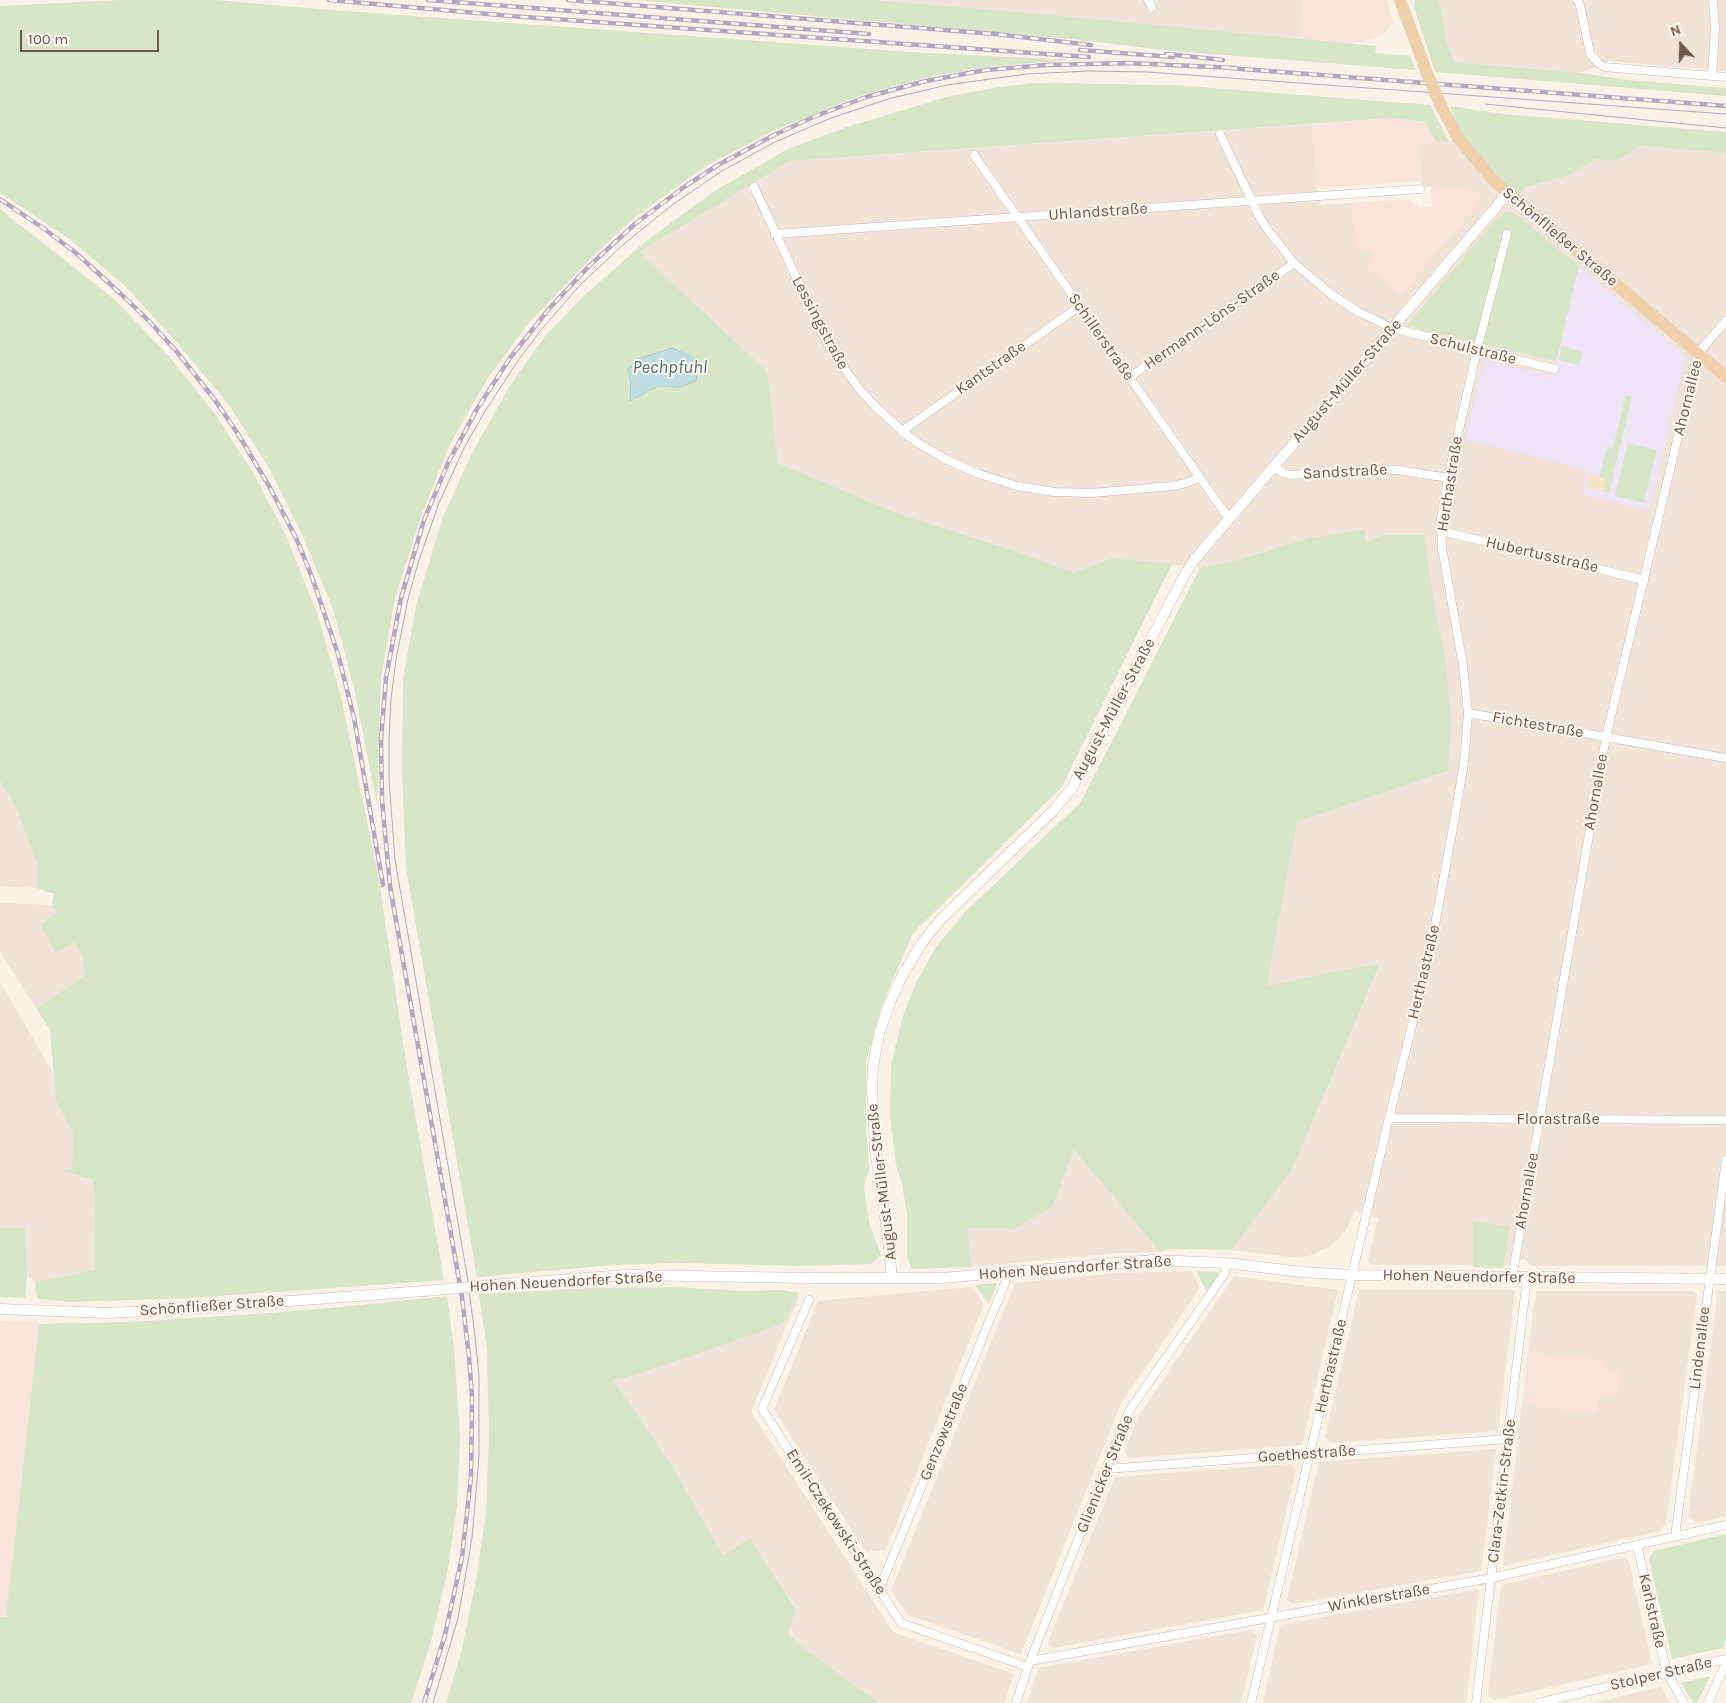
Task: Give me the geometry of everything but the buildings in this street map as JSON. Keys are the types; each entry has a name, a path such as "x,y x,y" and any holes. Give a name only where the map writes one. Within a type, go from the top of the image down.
{"main road":[{"name":"Schönfließer Straße","path":"1400,0 1426,71 1450,126 1466,149 1490,177 1726,377"},
{"name":"August-Müller-Straße","path":"892,1278 875,1148 872,1087 873,1066 879,1034 897,987 912,959 941,919 1054,810 1072,788 1194,560 1508,193"},
{"name":"Hohen Neuendorfer Straße","path":"424,1291 624,1275 942,1278 1154,1260 1227,1263 1352,1276 1726,1279"},
{"name":"Schönfließer Straße","path":"0,1309 108,1313 424,1291"}],"street":[{"path":"1148,0 1152,8"},
{"path":"1577,0 1580,5 1590,53 1604,67 1726,78"},
{"path":"1712,76 1715,28 1713,0"},
{"name":"Schulstraße","path":"1220,134 1268,230 1294,263 1332,295 1359,312 1392,328 1554,369"},
{"name":"Schillerstraße","path":"974,155 1229,518"},
{"name":"Lessingstraße","path":"754,187 834,354 860,390 887,418 902,431 933,452 961,467 1000,481 1035,490 1072,493 1112,492 1180,485 1200,477"},
{"name":"Uhlandstraße","path":"776,234 1420,189"},
{"name":"Herthastraße","path":"1251,1703 1429,957 1464,763 1468,713 1464,672 1444,564 1441,531 1448,478 1477,350 1507,234"},
{"name":"Hermann-Löns-Straße","path":"1130,377 1294,263"},
{"name":"Kantstraße","path":"902,431 1080,306"},
{"name":"Ahornallee","path":"1512,1278 1606,737 1698,353 1726,321"},
{"name":"Sandstraße","path":"1274,466 1283,473 1290,475 1375,468 1448,478"},
{"name":"Hubertusstraße","path":"1441,531 1644,580"},
{"name":"Fichtestraße","path":"1468,713 1726,758"},
{"name":"Florastraße","path":"1390,1118 1726,1120"},
{"name":"Lindenallee","path":"1676,1536 1726,1160"},
{"name":"Glienicker Straße","path":"1016,1703 1029,1664 1133,1404 1225,1273 1227,1263"},
{"name":"Genzowstraße","path":"879,1590 1005,1283 1006,1273"},
{"name":"Clara-Zetkin-Straße","path":"1476,1703 1527,1278"},
{"name":"Emil-Czekowski-Straße","path":"809,1300 762,1409 901,1624 1029,1664"},
{"name":"Goethestraße","path":"1106,1469 1508,1439"},
{"name":"Winklerstraße","path":"1029,1664 1491,1578 1726,1525"},
{"name":"Karlstraße","path":"1637,1545 1667,1673 1684,1703"},
{"path":"1708,1703 1726,1661"},
{"name":"Stolper Straße","path":"1538,1703 1726,1661"}],"shaded area":[{"path":"876,0 1303,0 1300,39"},
{"path":"1303,0 1387,0 1393,24 1382,36 1352,44 1300,39"},
{"path":"1437,0 1726,0 1726,71 1609,61 1581,73 1454,62 1446,38 1440,5"},
{"path":"1391,118 1425,122 1436,142 1419,144 1421,181 1317,188 1312,124"},
{"path":"1312,124 1317,188 1321,205 1351,203 1357,247 1374,253 1400,295 1482,199 1431,187 1422,187 1419,143 1462,140 1526,187 1570,175 1595,159 1616,161 1641,146 1726,153 1726,1266 1531,1266 1525,1259 1503,1266 1510,1227 1473,1222 1473,1265 1372,1265 1368,1262 1378,1218 1355,1211 1338,1240 1329,1247 1309,1256 1290,1257 1231,1250 1292,1170 1380,965 1353,968 1267,987 1297,822 1448,771 1451,721 1446,662 1434,604 1366,543 1336,534 1309,538 1238,560 1204,568 1112,558 1074,573 1018,552 899,514 778,463 767,371 639,252 790,161"},
{"path":"1464,185 1478,192 1482,199 1400,296 1366,267 1374,254 1357,247 1351,203 1408,199 1420,208 1432,207 1431,187"},
{"path":"1579,266 1686,357 1649,511 1582,494 1587,470 1465,440 1484,360 1553,376"},
{"path":"0,781 14,803 38,866 37,888 0,886"},
{"path":"0,903 52,905 57,913 40,924 74,942 82,955 85,975 36,1008 0,952"},
{"path":"0,982 53,1073 56,1101 73,1133 72,1169 63,1171 94,1180 96,1270 35,1282 27,1276 25,1228 0,1228"},
{"path":"1074,1148 1160,1252 1116,1253 971,1267 968,1228 1015,1229 1053,1206"},
{"path":"1191,1271 1200,1288 1121,1403 1021,1654 908,1615 891,1591 1015,1283 1119,1273"},
{"path":"1234,1276 1338,1290 1302,1445 1129,1458 1124,1452 1140,1414"},
{"path":"971,1287 984,1304 886,1550 866,1552 774,1410 818,1301"},
{"path":"1359,1290 1515,1290 1498,1431 1330,1443 1325,1437"},
{"path":"1536,1291 1693,1291 1697,1295 1666,1523 1660,1531 1503,1566 1522,1404 1597,1413 1599,1392 1620,1372 1603,1369 1603,1361 1528,1352"},
{"path":"1718,1291 1726,1291 1726,1516 1696,1523 1688,1515"},
{"path":"800,1293 751,1412 893,1632 1014,1674 1004,1703 880,1703 806,1650 788,1631 796,1609 750,1538 723,1555 669,1461 613,1380 625,1378 783,1324"},
{"path":"0,1321 39,1322 6,1617 0,1617"},
{"path":"1528,1352 1604,1361 1603,1369 1620,1371 1617,1395 1599,1393 1597,1413 1522,1404"},
{"path":"1496,1449 1481,1571 1292,1604 1287,1599 1319,1462"},
{"path":"1290,1464 1296,1470 1263,1610 1053,1648 1048,1642 1115,1477"},
{"path":"1624,1557 1629,1561 1652,1664 1494,1700 1488,1695 1501,1585"},
{"path":"1479,1589 1466,1703 1263,1703 1280,1625"},
{"path":"1251,1630 1257,1636 1241,1703 1027,1703 1038,1668"},
{"path":"1661,1687 1670,1703 1592,1703"}],"green space":[{"path":"121,0 216,0 910,52 1070,60 996,66 933,76 862,95 775,130 706,166 635,217 593,256 528,324 488,378 450,444 423,511 395,598 381,678 377,805 355,692 333,609 301,532 269,468 229,405 178,344 125,286 71,240 0,193 0,6"},
{"path":"636,0 876,0 1071,17 1376,46 1375,53 1410,56 1416,70 1173,51 1071,39"},
{"path":"1415,0 1437,0 1440,5 1446,38 1454,62 1726,88 1726,96 1435,72 1414,7"},
{"path":"1034,83 1174,85 1430,105 1449,141 1436,142 1425,122 1391,118 790,161 639,252 767,371 778,463 899,514 1018,552 1074,573 1112,558 1172,564 1061,788 913,933 882,1005 866,1062 866,1123 869,1170 864,1186 869,1223 881,1255 871,1264 800,1266 677,1263 614,1265 477,1277 406,868 402,770 403,679 416,606 443,517 471,455 509,387 546,335 586,294 646,241 716,190 788,149 847,127 950,96","holes":["631,381 680,387 658,386 631,401"]},
{"path":"1450,106 1503,114 1726,132 1726,153 1641,146 1616,161 1595,159 1570,175 1526,187 1515,197 1462,140"},
{"path":"0,209 114,299 167,354 216,415 255,476 287,538 318,616 341,697 378,874 406,1062 444,1280 190,1298 72,1302 37,1299 35,1282 95,1270 94,1180 61,1171 72,1169 73,1133 56,1101 50,1030 36,1008 85,975 82,955 74,942 56,953 40,924 57,913 52,905 54,894 37,888 38,866 14,803 0,781"},
{"path":"1510,212 1515,214 1579,266 1556,361 1407,326 1496,219 1504,213"},
{"path":"1562,346 1583,352 1579,365 1559,360"},
{"path":"1626,395 1632,397 1609,493 1603,491 1606,479 1599,478 1607,447 1613,448"},
{"path":"1628,443 1657,450 1644,503 1615,496"},
{"path":"1364,530 1366,542 1384,535 1424,535 1434,604 1446,662 1451,721 1448,771 1297,822 1267,986 1380,964 1292,1170 1231,1250 1167,1249 1160,1252 1074,1149 1053,1206 1015,1229 968,1228 971,1267 912,1269 907,1257 907,1214 902,1184 896,1165 890,1115 891,1065 903,1016 916,983 936,947 966,911 1081,802 1200,568 1238,560 1309,538"},
{"path":"1473,1221 1510,1227 1503,1268 1473,1267"},
{"path":"0,1228 25,1228 27,1276 25,1298 0,1297"},
{"path":"1196,1271 1218,1272 1218,1276 1207,1292"},
{"path":"997,1284 989,1304 975,1285"},
{"path":"676,1287 742,1291 782,1290 800,1293 783,1324 625,1378 613,1380 669,1461 723,1555 750,1538 796,1610 788,1632 806,1650 880,1703 446,1703 461,1653 476,1581 486,1513 489,1439 487,1349 479,1294 592,1288"},
{"path":"447,1296 454,1349 460,1436 457,1507 447,1574 430,1645 411,1703 0,1703 0,1617 6,1617 39,1324 128,1322 257,1314"},
{"path":"1726,1534 1726,1640 1723,1648 1672,1659 1649,1558 1654,1551"},
{"path":"1710,1676 1697,1703 1693,1703 1681,1683"}],"sand":[{"path":"1590,475 1606,479 1603,491 1587,487"}],"water":[{"name":"Pechpfuhl","path":"672,348 699,360 696,381 680,387 658,386 630,401 631,381 628,369 638,359"}],"tram line":[{"path":"433,1703 458,1618 472,1538 479,1457 479,1376 467,1275 395,860 389,779 391,699 396,659 408,599 419,560 439,503 464,448 484,413 517,362 541,330 581,284 625,243 672,205 722,171 775,142 831,118 888,99 947,85 1027,74 1088,71 1148,72 1726,114"},
{"path":"1485,104 1726,128"}],"railway":[{"path":"329,0 511,16 1089,57"},
{"path":"428,0 869,34"},
{"path":"568,0 995,34 1091,45"},
{"path":"1080,50 1173,57"},
{"path":"1166,54 1223,60"},
{"path":"424,1703 445,1635 462,1557 471,1477 472,1397 462,1297 390,886 382,800 381,739 386,678 401,598 424,520 448,463 477,409 510,358 548,310 590,265 635,224 684,187 718,165 772,136 811,118 866,97 926,81 986,70 1047,65 1128,63 1235,68"},
{"path":"1229,68 1726,106"},
{"path":"0,199 76,253 150,322 177,352 215,400 269,486 297,540 312,577 338,654 354,718 383,885"}]}
